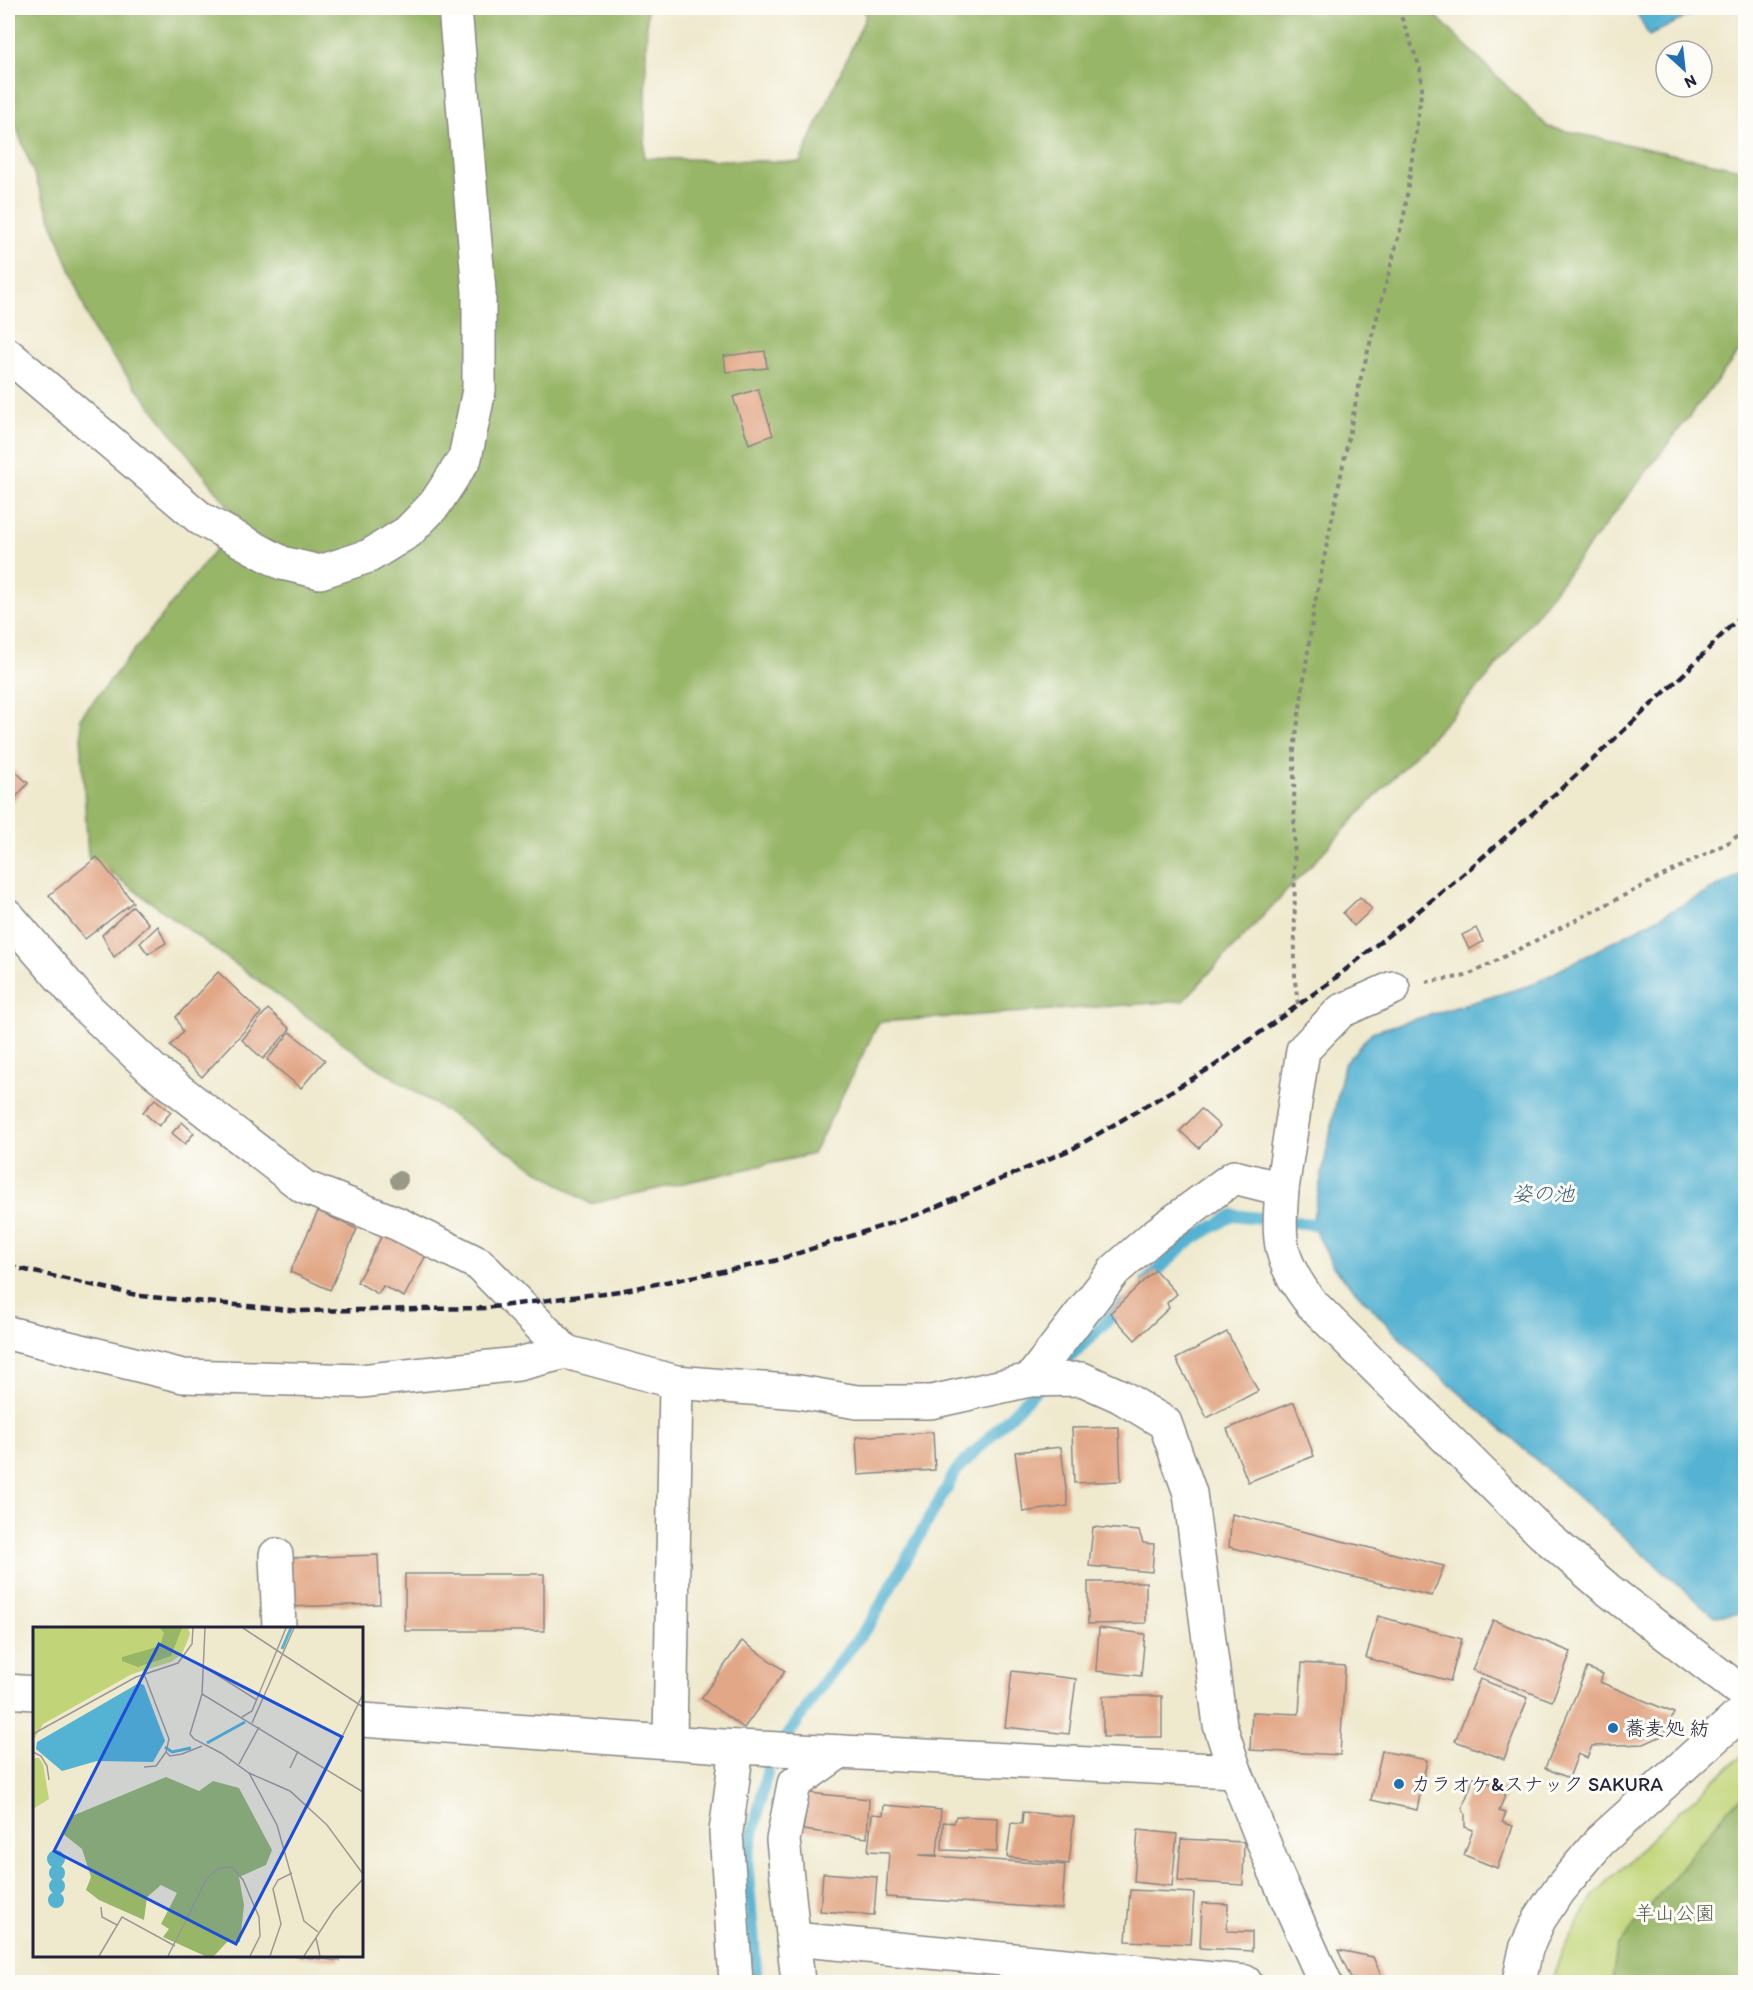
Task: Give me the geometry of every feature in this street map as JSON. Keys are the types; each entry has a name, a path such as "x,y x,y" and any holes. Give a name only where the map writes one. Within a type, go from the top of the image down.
{"street":[{"path":"8,355 201,519 282,564 320,572 369,556 408,532 435,504 465,458 479,390 479,291 455,8"},
{"path":"8,916 42,952 87,1008 153,1070 304,1187 398,1224 479,1264 566,1352"},
{"path":"1393,988 1341,1011 1303,1050 1282,1189 1278,1234 1284,1260 1297,1284 1312,1304 1542,1533 1607,1589 1746,1695"},
{"path":"1029,1380 1115,1270 1154,1236 1233,1177 1282,1189"},
{"path":"8,1333 183,1376 361,1381 518,1364 566,1352 676,1382 800,1392 857,1402 920,1402 1029,1380 1082,1379 1120,1396 1165,1424 1190,1493 1220,1725 1235,1772 1275,1871 1325,1983"},
{"path":"670,1742 676,1382"},
{"path":"276,1555 279,1627"},
{"path":"8,1691 33,1693"},
{"path":"1519,1983 1526,1949 1539,1920 1558,1891 1599,1842 1746,1708"},
{"path":"363,1720 738,1747 1235,1772"},
{"path":"736,1983 726,1832 738,1747"},
{"path":"798,1983 783,1840 794,1784 839,1752"},
{"path":"793,1939 1245,1983"}],"path":[{"path":"1303,1050 1295,981 1294,750 1314,608 1360,381 1404,216 1422,87 1419,68 1398,8"},
{"path":"1393,988 1466,976 1731,841 1746,829"}],"green space":[{"path":"26,8 647,8 644,158 800,162 866,16 863,8 1428,8 1548,127 1745,170 1745,344 1487,678 1183,1001 879,1022 813,1154 590,1204 372,1064 88,856 80,718 239,520 94,333 8,105 8,18"},
{"name":"羊山公園","path":"1745,1753 1745,1982 1551,1982 1562,1952 1593,1896 1672,1818"},
{"path":"1745,1795 1746,1971 1738,1982 1612,1982 1617,1947 1726,1811"}],"water":[{"path":"1634,8 1703,8 1649,36"},
{"name":"姿の池","path":"1745,872 1746,1613 1714,1616 1414,1353 1334,1268 1312,1224 1344,1064 1372,1032 1531,985"}],"building":[{"path":"765,351 767,368 726,372 724,356"},
{"path":"758,389 773,435 749,444 733,397"},
{"path":"8,765 28,783 8,807"},
{"path":"97,857 133,902 85,939 49,895"},
{"path":"1360,897 1372,909 1354,926 1343,913"},
{"path":"133,906 149,924 114,957 102,935"},
{"path":"158,926 166,943 148,954 140,943"},
{"path":"1476,928 1483,942 1469,949 1462,935"},
{"path":"218,972 261,1013 202,1077 170,1046 183,1032 176,1017"},
{"path":"268,1009 290,1029 263,1059 242,1040"},
{"path":"290,1032 325,1060 301,1088 267,1060"},
{"path":"155,1099 171,1112 159,1126 143,1112"},
{"path":"1201,1109 1220,1126 1199,1148 1180,1131"},
{"path":"182,1122 194,1133 185,1144 172,1133"},
{"path":"318,1211 357,1229 330,1290 290,1272"},
{"path":"384,1232 426,1255 404,1297 383,1286 378,1294 357,1282"},
{"path":"1155,1270 1177,1294 1167,1303 1169,1308 1135,1340 1110,1313"},
{"path":"1227,1332 1258,1391 1207,1418 1176,1359"},
{"path":"1294,1402 1314,1456 1248,1482 1227,1429"},
{"path":"1119,1427 1121,1481 1074,1483 1072,1428"},
{"path":"933,1432 935,1470 858,1475 856,1437"},
{"path":"1061,1447 1068,1506 1023,1512 1015,1452"},
{"path":"1232,1514 1444,1566 1432,1596 1229,1547"},
{"path":"1093,1527 1139,1531 1143,1543 1154,1544 1152,1572 1089,1566"},
{"path":"378,1555 380,1604 287,1607 285,1558"},
{"path":"405,1574 544,1574 544,1631 405,1631"},
{"path":"1088,1582 1146,1582 1146,1623 1088,1624"},
{"path":"1378,1616 1462,1639 1450,1681 1366,1658"},
{"path":"1493,1620 1571,1652 1552,1701 1472,1670"},
{"path":"1099,1628 1145,1634 1141,1676 1096,1671"},
{"path":"742,1641 785,1671 744,1728 701,1698"},
{"path":"1302,1663 1345,1666 1340,1755 1250,1750 1252,1712 1299,1714"},
{"path":"1587,1668 1603,1674 1600,1682 1674,1713 1664,1735 1644,1744 1592,1746 1587,1758 1578,1754 1569,1778 1545,1768"},
{"path":"1012,1671 1076,1679 1069,1734 1005,1727"},
{"path":"1480,1679 1528,1698 1504,1759 1455,1741"},
{"path":"1103,1696 1162,1696 1162,1737 1103,1737"},
{"path":"1382,1751 1427,1760 1417,1810 1371,1800"},
{"path":"1474,1777 1507,1790 1499,1811 1506,1813 1502,1822 1513,1826 1497,1868 1464,1855 1473,1830 1465,1827 1465,1814 1462,1809"},
{"path":"809,1793 869,1799 867,1838 803,1830"},
{"path":"884,1805 941,1810 937,1855 919,1855 1065,1865 1062,1909 886,1897 889,1852 868,1851 872,1814 883,1815"},
{"path":"1023,1812 1074,1817 1069,1864 1007,1857 1011,1823 1022,1824"},
{"path":"956,1816 998,1818 997,1852 942,1850 943,1822 954,1823"},
{"path":"1138,1830 1177,1834 1172,1886 1134,1882"},
{"path":"1181,1839 1244,1842 1243,1885 1178,1881"},
{"path":"823,1873 877,1877 874,1915 820,1911"},
{"path":"1130,1890 1194,1893 1191,1944 1126,1941"},
{"path":"1202,1903 1228,1904 1227,1931 1252,1932 1252,1951 1200,1948"},
{"path":"1338,1950 1373,1957 1384,1982 1353,1982"},
{"path":"303,1957 340,1957 340,1961"}],"waterway":[{"path":"1146,1282 1185,1244 1233,1215 1312,1224"},
{"path":"1054,1373 1123,1305"},
{"path":"757,1982 747,1860 769,1764 821,1686 871,1622 956,1471 1039,1387"}],"railway":[{"path":"8,1266 141,1296 300,1311 485,1308 620,1291 774,1261 922,1213 1074,1148 1214,1066 1334,979 1452,884 1571,780 1686,672 1746,610"}],"place":[{"name":"蕎麦処 紡","path":"1613,1728"},
{"name":"カラオケ&スナック SAKURA","path":"1399,1784"}]}
